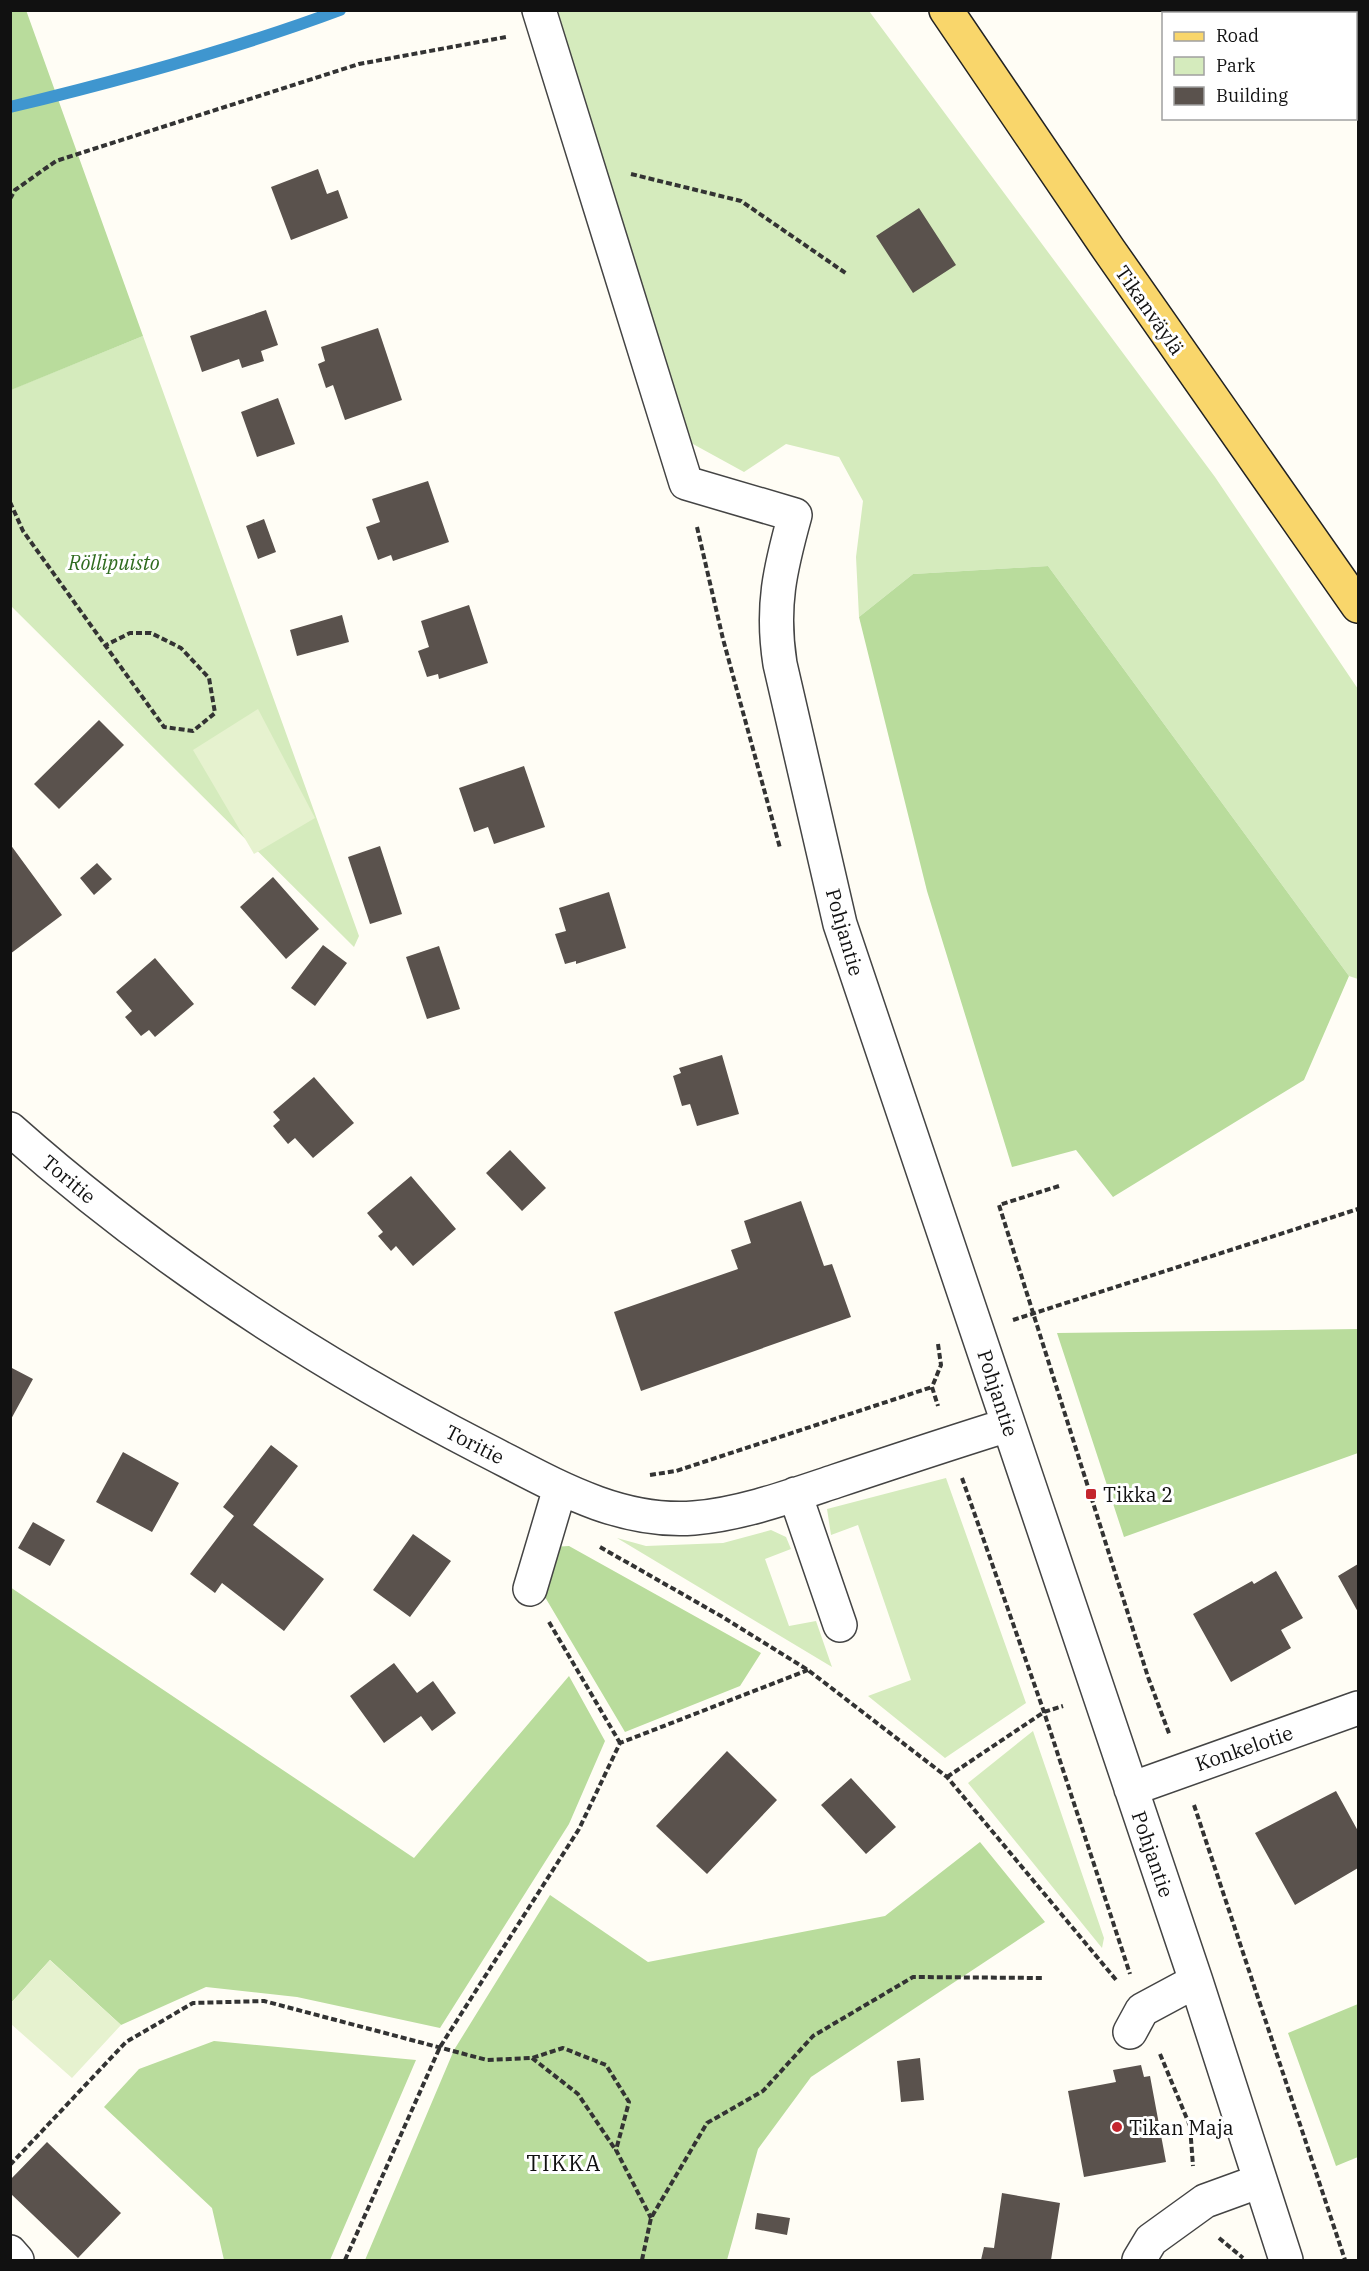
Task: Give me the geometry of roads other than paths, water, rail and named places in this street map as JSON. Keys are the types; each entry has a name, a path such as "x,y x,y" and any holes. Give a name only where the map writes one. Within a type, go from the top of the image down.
{"main road":[{"name":"Tikanväylä","path":"946,10 1108,250 1359,606"}],"street":[{"name":"Pohjantie","path":"542,20 686,483 795,515 779,573 775,631 780,664 840,924 1196,1981 1286,2260"},
{"name":"Toritie","path":"10,1129 66,1178 193,1276 340,1369 437,1425 560,1488 631,1515 694,1518 795,1494 1008,1425"},
{"path":"530,1589 560,1488"},
{"path":"795,1494 840,1625"},
{"name":"Konkelotie","path":"1131,1789 1359,1708"},
{"path":"1136,2021 1196,1981"},
{"path":"1139,2260 1150,2240 1205,2201 1260,2181"},
{"path":"10,2252 17,2260"}],"waterway":[{"path":"10,107 177,63 300,25 340,10"}],"place":[{"name":"Tikka 2","path":"1091,1494"},
{"name":"Tikan Maja","path":"1117,2127"}],"district":[{"name":"TIKKA","path":"564,2162"}],"park label":[{"name":"Röllipuisto","path":"114,562"}]}
